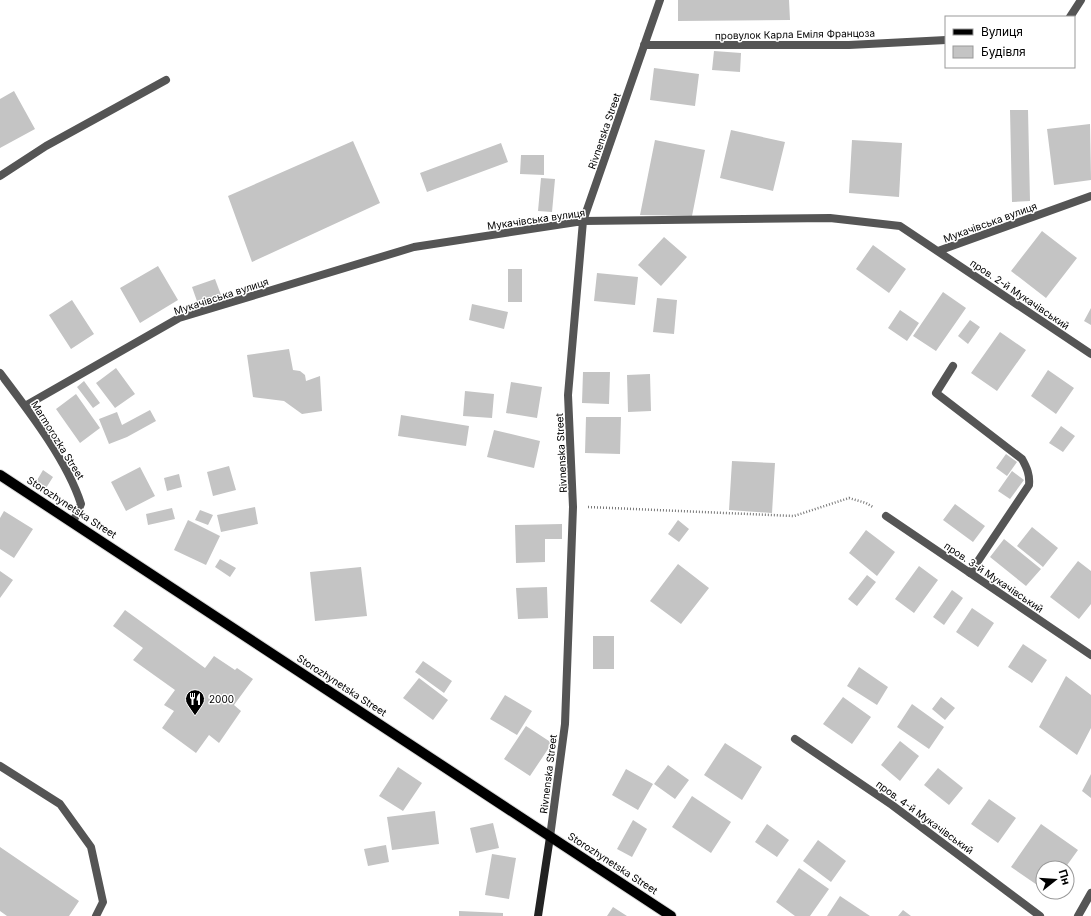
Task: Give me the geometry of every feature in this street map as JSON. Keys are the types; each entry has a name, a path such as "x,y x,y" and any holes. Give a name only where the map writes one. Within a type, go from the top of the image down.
{"main road":[{"name":"Storozhynetska Street","path":"0,475 671,916"}],"street":[{"name":"Rivnenska Street","path":"538,916 565,724 573,507 568,395 584,221 660,0"},
{"path":"1071,16 1081,0"},
{"name":"провулок Карла Еміля Францоза","path":"644,45 849,45 945,40"},
{"path":"0,176 46,146 166,80"},
{"name":"Мукачівська вулиця","path":"25,406 179,318 414,247 584,221 830,218 900,226 938,251 1091,196"},
{"name":"пров. 2-й Мукачівський","path":"938,251 1091,354"},
{"path":"954,366 936,393 1022,459 1028,468 1030,478 1029,485 970,573"},
{"name":"Marmorozka Street","path":"0,373 25,406 74,482 81,504 73,522"},
{"name":"пров. 3-й Мукачівський","path":"886,516 1091,655"},
{"name":"пров. 4-й Мукачівський","path":"795,738 892,805 1040,916"},
{"path":"0,766 60,804 91,847 103,902 96,916"},
{"path":"1078,916 1091,893"}],"path":[{"path":"573,507 794,516 849,498 866,503 886,516"}],"building":[{"path":"678,0 789,0 790,20 678,21"},
{"path":"714,51 741,53 740,72 712,70"},
{"path":"654,68 699,74 695,106 650,100"},
{"path":"14,91 35,129 0,148 0,99"},
{"path":"1010,110 1028,110 1030,201 1012,202"},
{"path":"1090,124 1091,180 1054,185 1047,129"},
{"path":"731,130 785,142 773,191 720,178"},
{"path":"655,140 705,150 692,216 640,215"},
{"path":"852,140 902,143 899,197 849,193"},
{"path":"353,141 380,203 252,262 228,196"},
{"path":"501,143 508,162 427,192 420,173"},
{"path":"521,155 544,155 544,175 520,174"},
{"path":"541,178 555,179 552,212 538,211"},
{"path":"1042,231 1077,258 1046,298 1011,271"},
{"path":"664,237 687,257 661,286 638,265"},
{"path":"873,245 906,269 889,293 856,269"},
{"path":"158,266 178,300 140,323 120,288"},
{"path":"508,269 522,269 522,302 508,302"},
{"path":"597,273 638,277 635,305 594,301"},
{"path":"215,279 221,295 198,304 192,287"},
{"path":"943,292 966,308 936,351 913,336"},
{"path":"657,298 677,300 674,334 653,332"},
{"path":"72,300 94,334 71,349 49,315"},
{"path":"472,304 508,312 504,329 469,320"},
{"path":"1091,308 1091,325 1084,321"},
{"path":"900,310 919,323 907,341 888,328"},
{"path":"970,320 980,327 968,344 958,336"},
{"path":"1000,332 1026,350 997,391 971,373"},
{"path":"289,349 293,370 300,371 305,375 306,381 320,376 322,411 302,414 284,401 253,397 247,355"},
{"path":"116,368 135,394 115,408 96,383"},
{"path":"1048,370 1074,388 1056,414 1031,396"},
{"path":"583,372 610,372 609,404 582,403"},
{"path":"650,374 651,411 628,412 627,375"},
{"path":"84,381 100,403 93,408 77,387"},
{"path":"511,382 542,387 537,418 506,413"},
{"path":"465,391 494,394 492,418 463,416"},
{"path":"76,394 100,428 80,443 56,409"},
{"path":"150,410 156,421 127,437 109,444 99,419 117,412 122,425"},
{"path":"401,415 469,426 466,446 398,436"},
{"path":"586,417 621,417 620,454 585,453"},
{"path":"1061,426 1075,436 1063,452 1049,443"},
{"path":"494,430 540,441 534,468 487,457"},
{"path":"1006,454 1017,462 1007,476 996,468"},
{"path":"732,461 775,463 772,513 729,510"},
{"path":"229,466 236,490 213,496 207,472"},
{"path":"140,467 155,496 126,511 111,482"},
{"path":"43,470 53,477 46,488 36,482"},
{"path":"1012,471 1024,480 1010,499 998,491"},
{"path":"179,474 182,487 167,491 164,478"},
{"path":"955,504 985,526 973,542 943,520"},
{"path":"255,507 258,524 221,532 217,515"},
{"path":"172,508 175,519 148,525 146,514"},
{"path":"200,510 213,515 208,525 195,520"},
{"path":"4,511 33,529 14,558 0,549 0,518"},
{"path":"188,520 220,536 206,565 174,550"},
{"path":"678,520 689,529 679,542 668,534"},
{"path":"562,524 562,539 545,539 545,562 516,563 515,525"},
{"path":"1032,527 1058,548 1043,567 1017,546"},
{"path":"866,530 895,552 877,576 849,553"},
{"path":"1004,539 1041,569 1026,586 990,557"},
{"path":"220,559 236,568 230,577 215,567"},
{"path":"1078,561 1091,571 1091,604 1079,619 1050,597"},
{"path":"678,564 709,588 681,624 650,601"},
{"path":"919,566 938,580 914,613 895,599"},
{"path":"361,567 367,616 315,621 310,572"},
{"path":"0,571 13,580 0,598"},
{"path":"867,575 876,582 857,606 848,599"},
{"path":"547,587 548,618 518,619 516,588"},
{"path":"952,590 963,598 944,625 933,617"},
{"path":"972,608 994,623 978,647 956,632"},
{"path":"125,610 205,668 214,656 235,670 237,668 253,679 234,705 241,711 219,743 209,735 196,753 162,728 174,711 164,705 175,690 133,660 143,648 113,626"},
{"path":"593,636 614,636 614,669 593,669"},
{"path":"1023,644 1047,660 1032,683 1008,667"},
{"path":"423,661 452,681 444,693 415,672"},
{"path":"859,667 888,687 877,705 847,686"},
{"path":"1066,676 1091,695 1091,728 1077,755 1039,727"},
{"path":"419,678 448,700 433,720 403,698"},
{"path":"505,695 532,711 517,735 490,719"},
{"path":"843,697 871,717 852,744 823,724"},
{"path":"941,697 955,708 945,720 932,709"},
{"path":"912,704 944,727 929,749 897,727"},
{"path":"526,726 552,743 530,776 504,759"},
{"path":"900,741 919,756 900,781 881,765"},
{"path":"725,743 762,767 742,800 704,775"},
{"path":"668,765 689,780 675,799 654,784"},
{"path":"398,767 422,783 403,811 379,796"},
{"path":"938,768 963,788 949,805 924,785"},
{"path":"626,769 653,784 638,810 612,795"},
{"path":"1091,774 1091,798 1082,791"},
{"path":"692,796 731,822 711,853 672,827"},
{"path":"989,799 1016,818 998,843 971,824"},
{"path":"435,811 439,844 392,850 387,817"},
{"path":"633,820 647,829 632,857 617,849"},
{"path":"493,823 499,848 476,853 470,828"},
{"path":"767,824 789,840 777,857 755,842"},
{"path":"1041,824 1078,850 1071,860 1035,860 1035,884 1011,867"},
{"path":"818,840 846,861 831,882 803,861"},
{"path":"386,845 389,862 368,866 364,849"},
{"path":"0,847 79,901 69,916 7,916 0,911"},
{"path":"492,854 516,858 509,899 485,895"},
{"path":"799,868 829,889 810,916 795,916 776,902"},
{"path":"840,896 870,916 827,916"},
{"path":"613,907 627,916 607,916"},
{"path":"903,910 911,916 898,916"},
{"path":"459,911 503,913 503,916 459,916"}],"place":[{"name":"2000","path":"195,716"}]}
